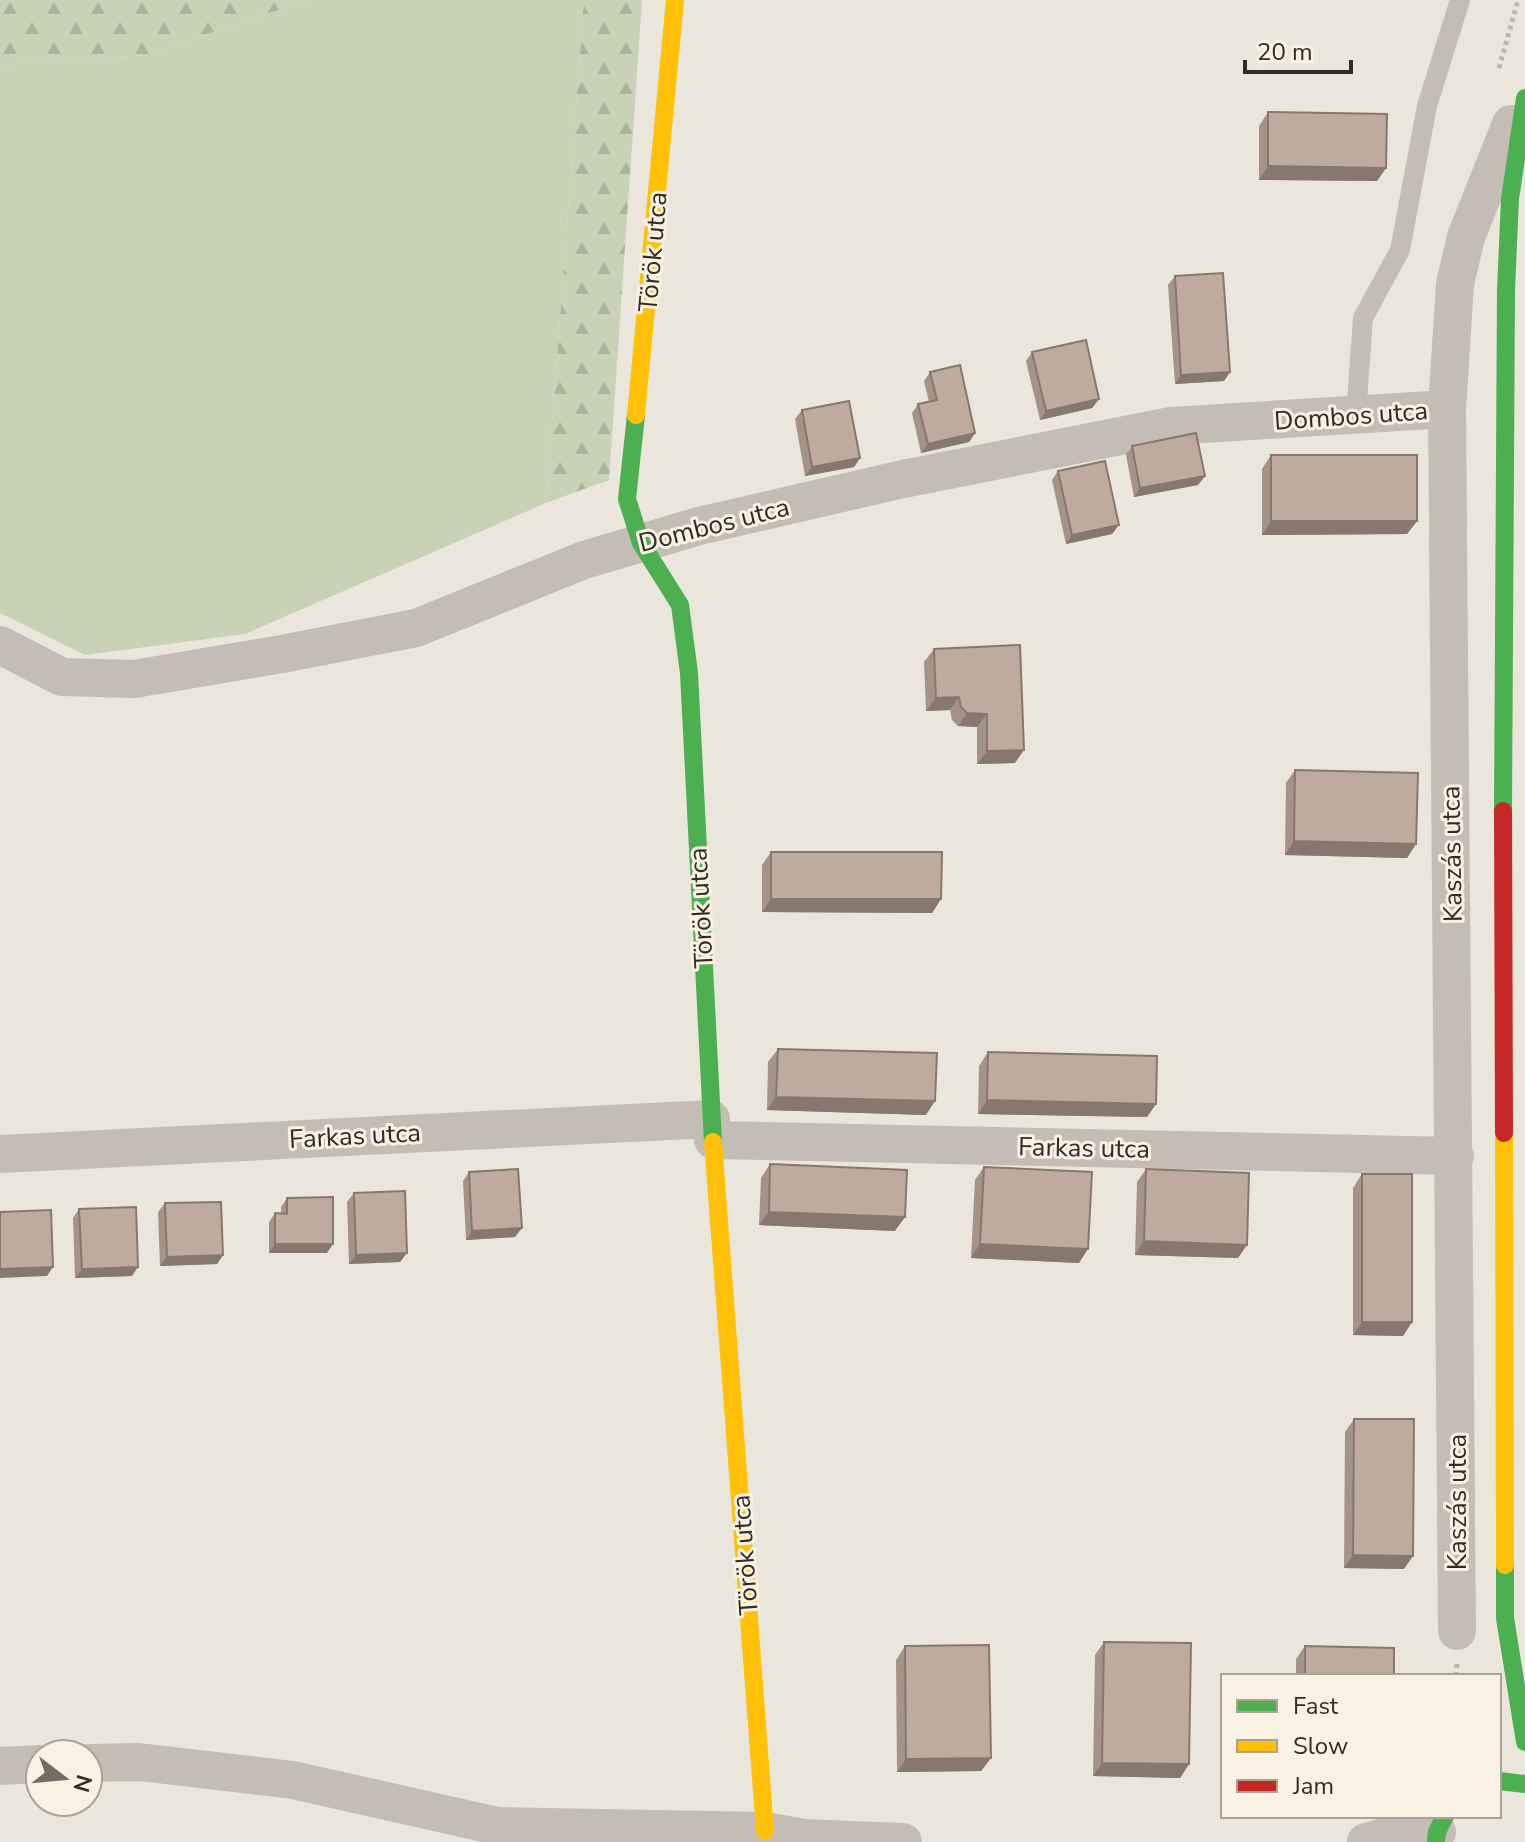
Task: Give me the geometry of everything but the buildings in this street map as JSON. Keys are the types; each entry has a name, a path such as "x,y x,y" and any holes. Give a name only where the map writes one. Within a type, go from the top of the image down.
{"street":[{"name":"Török utca","path":"675,0 627,499 641,543 680,605 689,673 712,1129 765,1831"},
{"name":"Kaszás utca","path":"1457,1631 1447,409 1455,284 1466,237 1525,90"},
{"path":"1525,98 1510,199 1506,290 1503,710 1505,1618 1525,1742"},
{"name":"Dombos utca","path":"0,645 62,677 134,679 416,628 584,560 699,526 888,483 1171,426 1447,409"},
{"name":"Farkas utca","path":"0,1154 712,1129 1455,1156"},
{"path":"1495,1674 1505,1618"},
{"path":"104,1763 139,1762 293,1780 497,1826 765,1831 805,1840 903,1842"},
{"path":"0,1766 24,1765"},
{"path":"1501,1781 1525,1784"},
{"path":"1366,1842 1395,1834 1439,1830"}],"lane":[{"path":"1356,415 1363,318 1400,250 1427,106 1460,0"},
{"path":"1505,1128 1525,1152"},
{"path":"1517,1694 1525,1666"}],"green space":[{"path":"0,0 308,0 146,55 0,65"},
{"path":"308,0 584,0 546,503 245,634 85,655 0,613 0,65 146,55"},
{"path":"584,0 642,0 609,480 546,503"}],"traffic: fast":[{"path":"1503,811 1506,290 1510,199 1525,98"},
{"path":"636,415 627,499 641,543 680,605 689,673 713,1142"},
{"path":"1505,1565 1505,1618 1525,1742"},
{"path":"1501,1781 1525,1784"},
{"path":"1436,1842 1444,1818"}],"traffic: slow":[{"path":"636,415 675,0"},
{"path":"1504,1133 1505,1565"},
{"path":"713,1142 765,1831"}],"traffic: jam":[{"path":"1503,811 1504,1133"}]}
